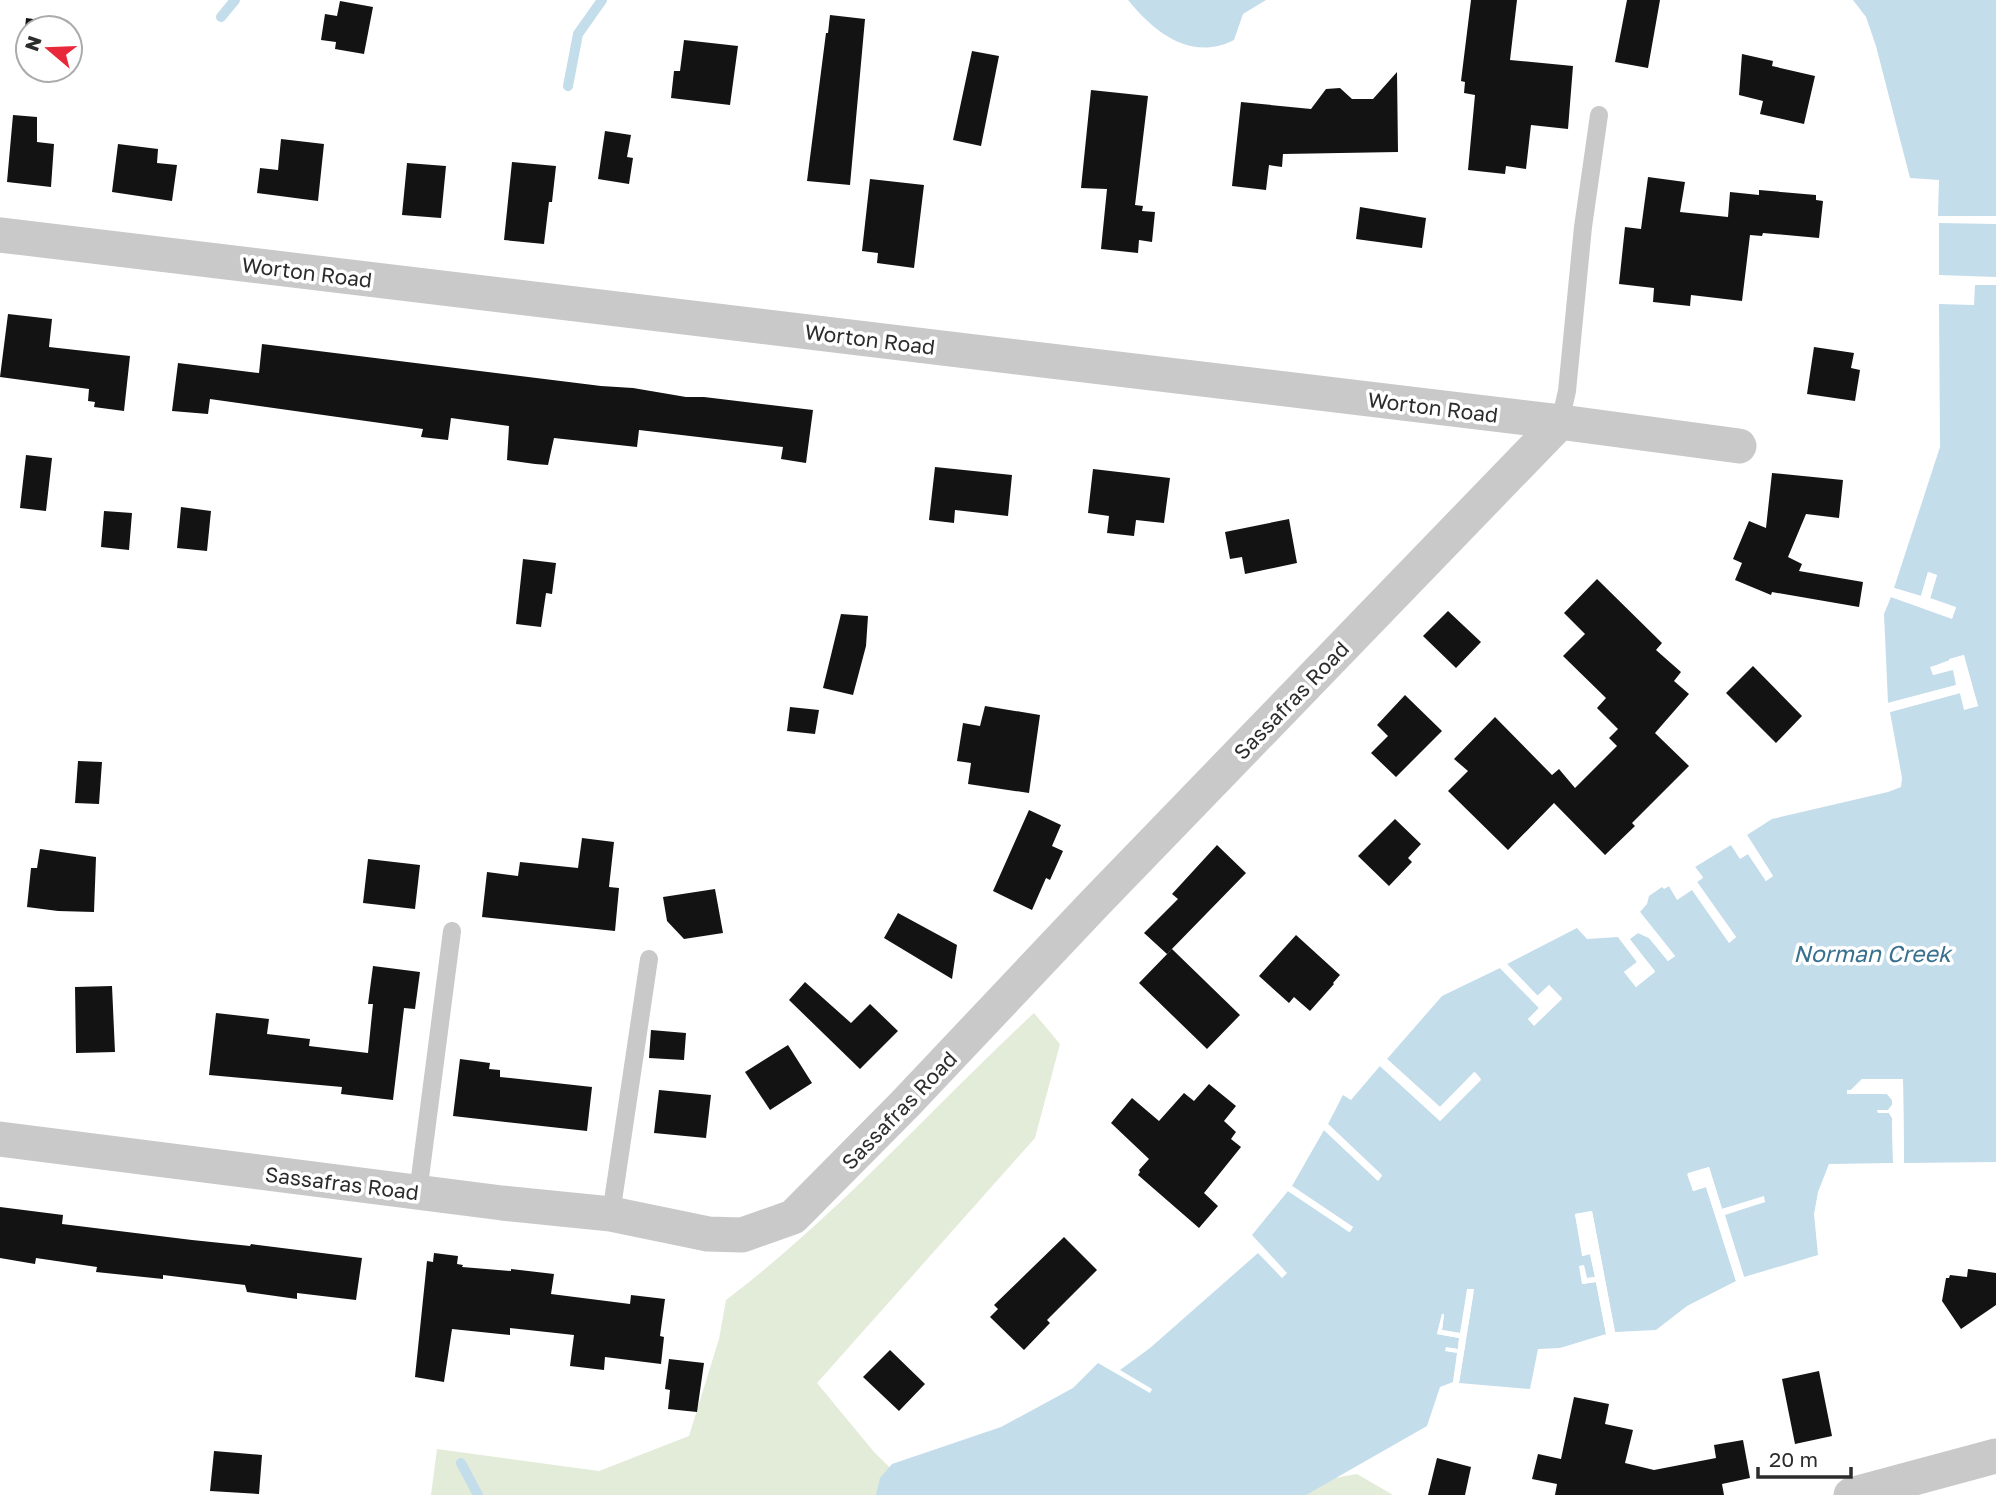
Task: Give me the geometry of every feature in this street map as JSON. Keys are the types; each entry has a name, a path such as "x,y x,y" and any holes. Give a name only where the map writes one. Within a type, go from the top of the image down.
{"street":[{"name":"Worton Road","path":"0,235 1560,422 1740,446"},
{"name":"Sassafras Road","path":"0,1139 418,1193 611,1213 708,1234 742,1236 793,1217 905,1104 1094,904 1560,422"},
{"path":"1852,1495 1996,1456"}],"lane":[{"path":"1560,422 1567,391 1583,227 1599,115"},
{"path":"418,1193 452,931"},
{"path":"611,1213 649,959"}],"green space":[{"path":"1034,1013 1060,1044 1035,1138 817,1383 874,1452 918,1495 431,1495 437,1449 599,1471 689,1436 719,1339 726,1300 846,1197"},
{"path":"1357,1474 1393,1495 1271,1495 1290,1486"}],"water":[{"path":"1128,0 1266,0 1243,14 1234,40 1203,48 1188,45 1162,33"},
{"path":"1853,0 1996,0 1996,216 1938,216 1939,180 1910,178 1876,46 1866,17"},
{"path":"1939,223 1996,224 1996,277 1939,275"},
{"name":"Norman Creek","path":"1975,285 1996,285 1996,1162 1904,1163 1903,1079 1862,1079 1851,1090 1887,1094 1892,1100 1888,1110 1877,1110 1889,1113 1892,1118 1893,1163 1829,1164 1818,1192 1814,1214 1818,1255 1744,1277 1724,1214 1765,1202 1763,1197 1722,1209 1709,1167 1688,1173 1693,1191 1706,1187 1736,1281 1687,1306 1656,1330 1615,1332 1592,1211 1575,1214 1583,1256 1590,1254 1595,1277 1587,1278 1582,1284 1596,1282 1606,1334 1560,1348 1538,1349 1530,1389 1459,1383 1474,1290 1460,1333 1442,1330 1442,1314 1437,1334 1459,1338 1458,1349 1446,1348 1446,1351 1458,1352 1453,1382 1440,1387 1427,1426 1306,1495 876,1495 880,1478 892,1464 1001,1427 1073,1388 1098,1363 1150,1393 1152,1389 1120,1370 1150,1348 1258,1253 1282,1278 1287,1273 1252,1235 1288,1191 1349,1232 1353,1227 1292,1186 1324,1130 1377,1180 1382,1175 1328,1124 1343,1095 1351,1100 1380,1066 1440,1121 1481,1080 1474,1072 1440,1107 1387,1059 1442,996 1500,968 1539,1008 1528,1019 1534,1025 1562,998 1549,985 1538,996 1507,964 1577,928 1587,939 1618,937 1637,962 1624,972 1636,987 1655,971 1629,939 1638,933 1649,938 1668,961 1675,956 1640,912 1647,904 1649,896 1662,887 1664,889 1669,886 1677,899 1692,889 1730,942 1736,937 1697,882 1703,877 1695,867 1731,845 1740,858 1748,854 1766,881 1773,876 1747,835 1772,819 1901,787 1902,778 1890,712 1960,693 1965,709 1978,706 1963,655 1931,667 1933,675 1953,669 1957,685 1888,703 1884,614 1891,597 1952,618 1956,608 1930,599 1937,575 1928,572 1921,596 1894,588 1940,447 1939,304 1974,305"}],"pier":[{"path":"1928,572 1937,575 1930,598 1956,607 1952,619 1891,597 1892,593 1950,614 1951,609 1927,600 1933,577 1928,578 1922,600 1893,591 1894,588 1921,596"},
{"path":"1964,655 1978,706 1964,710 1960,693 1890,712 1889,709 1960,690 1967,705 1973,704 1961,659 1935,669 1955,667 1960,684 1958,688 1889,707 1888,703 1956,685 1953,670 1933,675 1930,667"},
{"path":"1747,835 1773,876 1766,881 1748,854 1740,859 1731,845 1734,843 1741,854 1750,851 1767,876 1769,875 1744,837"},
{"path":"1693,864 1703,878 1697,882 1736,937 1729,943 1692,890 1677,900 1669,886 1665,888 1661,883 1671,883 1678,894 1694,886 1730,938 1732,937 1694,883 1698,877 1692,868"},
{"path":"1640,912 1675,956 1668,961 1649,938 1638,933 1630,939 1655,972 1636,987 1624,972 1637,962 1618,937 1620,934 1641,961 1629,973 1636,982 1650,971 1626,941 1627,937 1637,930 1650,935 1668,957 1670,955 1638,915"},
{"path":"1507,964 1537,996 1549,985 1562,999 1534,1026 1528,1019 1539,1008 1500,968 1503,966 1542,1006 1534,1021 1557,999 1549,990 1536,999 1505,966"},
{"path":"1387,1059 1440,1107 1475,1072 1481,1079 1440,1121 1380,1066 1382,1064 1440,1116 1476,1079 1474,1077 1440,1111 1385,1062"},
{"path":"1862,1079 1903,1079 1904,1163 1901,1163 1899,1082 1863,1082 1856,1090 1888,1091 1895,1098 1892,1111 1896,1118 1897,1163 1893,1163 1892,1118 1889,1113 1878,1113 1877,1110 1888,1110 1892,1100 1887,1094 1847,1094 1847,1090 1851,1090"},
{"path":"1328,1124 1382,1176 1378,1181 1324,1130"},
{"path":"1709,1167 1722,1209 1764,1196 1765,1202 1725,1215 1744,1277 1741,1279 1707,1171 1692,1176 1695,1186 1706,1183 1709,1185 1739,1280 1736,1281 1706,1187 1693,1191 1687,1174"},
{"path":"1292,1186 1353,1227 1350,1232 1288,1191"},
{"path":"1592,1211 1615,1332 1612,1333 1590,1215 1579,1217 1585,1252 1594,1253 1609,1333 1606,1334 1596,1282 1582,1284 1579,1266 1584,1265 1587,1278 1595,1277 1590,1254 1582,1256 1575,1214"},
{"path":"1467,1289 1474,1289 1459,1383 1453,1382 1457,1353 1445,1351 1446,1347 1458,1349 1459,1338 1437,1334 1442,1314 1442,1330 1460,1333"}],"building":[{"path":"1471,0 1517,0 1510,60 1573,66 1568,129 1531,125 1526,169 1506,166 1505,174 1468,170 1475,95 1464,93 1465,82 1461,81"},
{"path":"1627,0 1660,0 1648,68 1615,62"},
{"path":"340,1 373,7 364,54 335,49 336,42 321,40 325,14 337,16"},
{"path":"830,15 865,19 850,185 807,181"},
{"path":"684,40 738,46 730,105 671,98 674,71 680,71"},
{"path":"972,51 999,56 981,146 953,140"},
{"path":"1742,54 1773,61 1772,66 1815,76 1804,124 1760,114 1763,101 1739,95"},
{"path":"1397,72 1398,152 1283,154 1282,167 1269,165 1266,190 1232,186 1241,102 1311,109 1326,89 1340,88 1352,99 1373,99"},
{"path":"1091,90 1148,96 1135,205 1143,206 1142,211 1155,212 1152,242 1139,240 1138,253 1101,249 1107,189 1081,188"},
{"path":"13,115 37,117 37,142 54,144 51,187 7,182"},
{"path":"605,131 631,135 627,157 633,158 629,184 598,179"},
{"path":"281,139 324,144 318,201 257,193 260,168 278,170"},
{"path":"118,144 158,149 157,163 177,165 172,201 112,192"},
{"path":"512,162 556,166 544,244 504,240"},
{"path":"407,163 446,166 441,218 402,215"},
{"path":"1648,177 1685,182 1680,212 1728,217 1730,192 1759,195 1759,190 1816,195 1816,200 1823,201 1819,238 1763,233 1762,236 1750,235 1742,301 1691,295 1690,306 1653,302 1654,288 1619,284 1625,227 1641,229"},
{"path":"870,179 924,185 914,268 877,263 878,253 862,251"},
{"path":"1360,207 1426,218 1422,248 1356,239"},
{"path":"8,314 52,319 49,347 130,356 124,411 94,407 95,402 88,401 89,389 0,377"},
{"path":"262,344 633,388 686,397 813,410 806,463 781,459 783,447 639,430 637,447 554,438 548,465 535,464 507,460 509,426 451,418 448,440 421,437 423,429 210,399 208,414 172,411 178,363 259,373"},
{"path":"1814,347 1854,353 1851,368 1860,370 1855,401 1807,394"},
{"path":"26,455 52,458 46,511 20,508"},
{"path":"935,467 1012,475 1008,516 955,510 954,523 929,520"},
{"path":"1093,469 1170,478 1164,523 1136,520 1134,536 1107,533 1109,516 1088,513"},
{"path":"1772,473 1843,480 1839,518 1806,514 1788,557 1802,564 1799,571 1863,582 1859,607 1772,592 1771,595 1735,580 1742,563 1733,559 1749,521 1766,528"},
{"path":"181,507 211,511 207,551 177,548"},
{"path":"104,511 132,513 129,550 101,547"},
{"path":"1289,519 1297,563 1245,574 1242,557 1230,559 1225,532"},
{"path":"523,559 556,563 552,594 546,593 541,627 516,624"},
{"path":"1597,579 1662,643 1656,650 1681,672 1674,681 1689,694 1655,733 1689,766 1632,823 1635,826 1605,855 1554,803 1508,850 1448,791 1468,771 1454,759 1495,717 1552,775 1559,769 1575,788 1617,746 1609,738 1618,729 1597,708 1606,698 1563,656 1585,634 1564,613"},
{"path":"1448,611 1481,642 1456,668 1423,636"},
{"path":"841,614 868,616 866,646 853,695 823,688"},
{"path":"1753,666 1802,716 1776,743 1726,693"},
{"path":"1405,695 1442,731 1396,777 1371,753 1388,736 1377,725"},
{"path":"985,706 1040,715 1029,793 968,784 971,763 957,761 963,723 980,726"},
{"path":"790,707 819,710 815,734 787,731"},
{"path":"78,761 102,762 99,804 75,803"},
{"path":"1029,810 1061,825 1052,846 1063,851 1050,880 1046,878 1032,910 993,891"},
{"path":"1395,819 1421,844 1408,858 1412,862 1389,886 1358,856"},
{"path":"582,838 614,842 609,887 619,888 615,931 482,917 487,872 518,876 520,862 578,868"},
{"path":"1217,845 1246,873 1167,954 1144,933 1178,899 1172,894"},
{"path":"40,849 96,857 94,912 27,907 31,868 37,868"},
{"path":"368,859 420,865 415,909 363,903"},
{"path":"715,889 723,933 684,939 667,921 663,897"},
{"path":"898,913 957,945 952,979 884,938"},
{"path":"1296,935 1340,975 1310,1011 1294,997 1289,1003 1259,976"},
{"path":"1172,949 1240,1015 1207,1049 1139,983"},
{"path":"373,966 420,972 415,1009 404,1008 393,1100 341,1094 342,1087 209,1075 216,1013 269,1019 267,1034 310,1039 309,1046 368,1053 373,1004 368,1004"},
{"path":"805,982 851,1023 870,1004 898,1031 860,1069 789,1000"},
{"path":"112,986 115,1052 76,1053 75,987"},
{"path":"651,1030 686,1033 684,1060 649,1058"},
{"path":"788,1045 812,1083 770,1110 745,1072"},
{"path":"460,1059 490,1063 489,1069 500,1070 500,1077 592,1087 587,1131 453,1116"},
{"path":"1209,1084 1236,1106 1224,1121 1236,1132 1231,1139 1241,1147 1204,1193 1218,1206 1199,1228 1138,1175 1149,1159 1111,1123 1132,1098 1159,1121 1184,1093 1194,1101"},
{"path":"659,1090 711,1095 706,1138 654,1133"},
{"path":"0,1207 63,1215 62,1224 362,1258 356,1300 297,1293 297,1299 247,1292 245,1285 163,1275 163,1279 96,1272 97,1267 36,1258 35,1264 0,1258"},
{"path":"1064,1237 1097,1270 1047,1320 1050,1323 1024,1350 990,1317 998,1309 994,1305"},
{"path":"434,1253 458,1256 457,1264 463,1265 462,1267 554,1274 551,1294 630,1304 631,1295 665,1299 660,1336 664,1337 661,1364 605,1357 604,1370 570,1366 574,1335 510,1328 510,1335 452,1329 444,1382 415,1377 427,1261 433,1262"},
{"path":"1968,1269 1996,1273 1996,1305 1961,1329 1942,1301 1946,1278 1950,1275 1967,1277"},
{"path":"890,1350 925,1384 899,1411 863,1377"},
{"path":"669,1359 704,1363 697,1412 668,1409 670,1390 665,1389"},
{"path":"1819,1371 1832,1436 1795,1444 1782,1379"},
{"path":"1574,1397 1609,1404 1605,1424 1633,1430 1625,1463 1654,1470 1716,1458 1714,1445 1743,1440 1750,1478 1722,1484 1724,1495 1555,1495 1557,1484 1532,1479 1538,1454 1561,1459"},
{"path":"214,1451 262,1455 259,1494 210,1491"},
{"path":"1437,1458 1471,1467 1465,1495 1428,1495"}],"waterway":[{"path":"221,17 235,0"},
{"path":"568,86 578,34 602,0"},
{"path":"461,1463 478,1495"}]}
